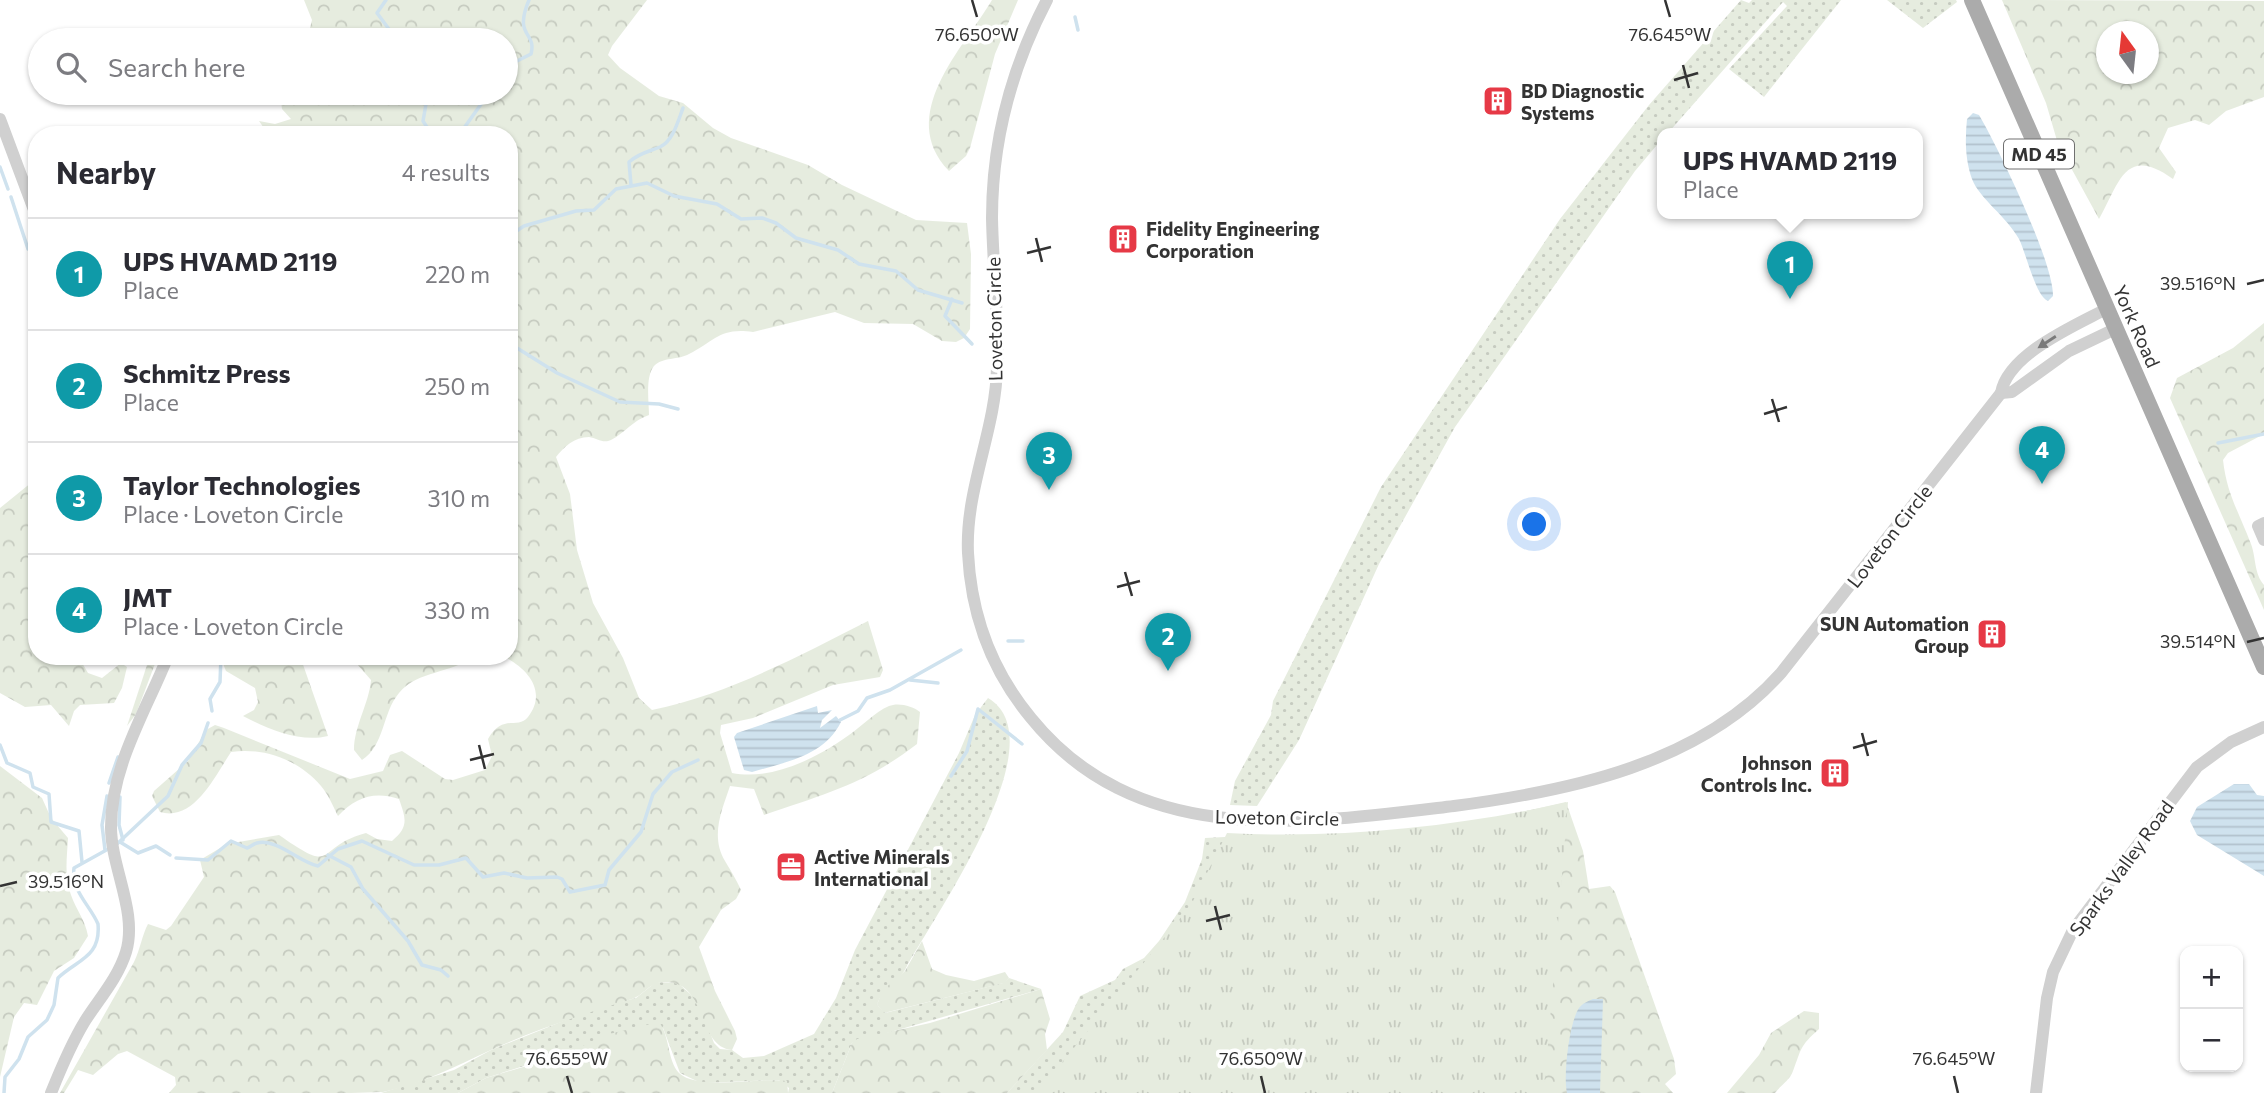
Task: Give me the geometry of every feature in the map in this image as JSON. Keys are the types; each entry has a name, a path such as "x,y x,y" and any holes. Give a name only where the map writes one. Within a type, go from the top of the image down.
{"main road":[{"name":"York Road","path":"1972,0 2264,667"}],"street":[{"name":"Loveton Circle","path":"1047,0 1013,81 996,159 992,219 997,372 971,507 970,574 983,634 1018,702 1072,760 1097,777 1140,798 1182,812 1224,818 1305,821 1366,817 1556,790 1633,766 1688,743 1747,707 1781,673 2001,393 2003,381 2031,353 2106,309"},
{"path":"0,119 28,194"},
{"name":"Loveton Circle","path":"2001,393 2012,391 2069,351 2115,329"},
{"path":"2264,523 2258,526 2264,540"},
{"path":"51,1093 79,1032 117,973 126,951 127,913 113,855 111,829 120,770 164,665"},
{"name":"Sparks Valley Road","path":"2036,1093 2047,998 2053,972 2073,930 2197,767 2231,742 2264,726"}],"green space":[{"path":"304,0 647,0 608,55 620,68 659,96 683,103 713,128 731,138 808,165 842,185 916,220 967,223 971,254 970,329 964,338 956,342 942,341 913,324 864,323 835,312 753,332 725,333 685,356 661,361 654,366 648,383 649,415 608,441 584,437 574,441 556,457 570,494 577,550 593,603 623,658 639,698 652,710 736,684 868,621 883,670 880,677 833,685 753,718 721,725 720,733 732,773 763,774 794,766 836,744 889,706 905,705 920,712 917,744 862,779 826,794 764,815 754,789 730,786 719,823 718,842 741,890 736,899 721,910 699,947 715,991 735,1031 737,1039 732,1050 720,1046 712,1038 696,1002 688,992 678,984 664,982 655,984 632,999 508,1042 425,1079 383,1092 169,1093 176,1085 175,1077 127,1051 118,1054 93,1075 78,1070 64,1093 60,1093 134,962 148,924 166,930 171,926 204,877 200,860 227,844 279,835 298,848 319,857 366,833 377,839 392,841 404,827 399,799 366,797 338,816 324,789 292,762 268,754 243,751 231,752 193,804 172,813 160,812 152,796 154,791 188,761 206,730 215,725 224,728 350,779 383,771 390,755 402,751 445,779 453,780 485,770 492,756 488,739 494,731 505,724 524,721 534,707 536,698 532,681 517,665 518,126 262,126 259,121 275,124 291,119 282,105 518,105 518,28 310,28 312,20"},
{"path":"992,0 1018,0 995,54 970,148 966,156 949,171 934,150 929,128 931,105 951,61"},
{"path":"1741,0 1749,3 1752,0 1841,0 1764,97 1729,69 1787,6 1783,2 1672,128 1657,128 1657,145 1635,171 1455,427 1379,564 1299,740 1257,806 1230,805 1235,781 1271,715 1273,701 1381,487 1560,219 1649,105"},
{"path":"1887,0 1956,0 1957,2 1923,28"},
{"path":"2002,0 2264,1 2264,97 2226,111 2209,125 2195,120 2168,128 2159,148 2176,172 2173,179 2157,169 2134,167 2119,181 2099,219 2058,144 2046,103"},
{"path":"2264,323 2264,434 2228,453 2223,460 2230,494 2251,544 2258,576 2264,585 2264,610 2170,398 2177,378 2233,348"},
{"path":"28,485 28,665 83,665 88,673 102,678 118,665 127,667 122,688 114,703 80,705 74,711 69,726 51,705 25,707 0,693 0,508"},
{"path":"147,665 155,665 136,714 127,726"},
{"path":"224,665 303,665 328,736 295,736 273,730 243,716 254,710 258,702 255,688 226,671"},
{"path":"358,665 458,665 416,680 399,693 393,701 375,746 362,760 354,750 355,741 371,680"},
{"path":"988,698 1006,720 1009,751 1001,789 962,872 903,973 883,993 877,1005 885,1013 1003,983 1009,978 1041,989 852,1043 832,1093 788,1093 789,1088 779,1080 701,1083 680,1073 663,1028 574,1050 486,1078 458,1093 381,1093 454,1070 491,1050 593,1009 636,998 656,982 678,983 698,1001 714,1043 720,1049 732,1050 743,1058 764,1056 814,1034 836,998 855,950 959,753 975,715"},
{"path":"0,766 42,798 51,818 68,838 67,881 88,936 74,958 54,971 37,1005 24,1003 14,1017 0,1077"},
{"path":"1566,802 1583,851 1589,889 1610,886 1615,892 1674,1059 1676,1074 1665,1084 1673,1093 1056,1093 1321,858"},
{"path":"1568,802 1544,1093 1037,1093 1191,905 1227,833 1312,834 1398,829 1484,818"},
{"path":"1244,836 1056,1093 1007,1093 1063,1032 1080,996 1115,980 1123,969 1144,958 1159,941 1185,902 1202,859 1205,838"},
{"path":"922,941 932,969 946,975 974,981 1005,972 1009,978 1004,983 884,1013 877,1005 882,991 905,971"},
{"path":"1041,989 1050,1019 1045,1034 1047,1050 1007,1093 832,1093 852,1043 857,1039 930,1023"},
{"path":"1804,1011 1819,1013 1819,1029 1802,1048 1792,1074 1775,1093 1727,1093 1759,1055 1771,1033"},
{"path":"659,1022 675,1068 688,1078 714,1082 787,1081 788,1093 458,1093 486,1078 560,1056 609,1034"}],"water":[{"path":"1973,113 1979,115 1988,131 2045,258 2053,296 2048,301 2039,292 2019,239 1972,179 1966,134 1967,119"},
{"path":"817,706 818,713 832,710 822,720 820,728 836,716 841,722 825,743 791,761 752,772 744,770 734,737 737,733"},
{"path":"2234,784 2249,784 2257,795 2264,796 2264,876 2197,835 2190,821 2197,807"},
{"path":"1593,999 1603,999 1600,1093 1567,1093 1566,1063 1572,1025 1579,1008"}],"waterway":[{"path":"386,0 377,13 388,28"},
{"path":"518,60 531,54 531,41 523,21 529,0"},
{"path":"1075,17 1078,30"},
{"path":"426,105 423,121 426,126"},
{"path":"465,126 480,105"},
{"path":"631,185 629,162 665,144 683,108"},
{"path":"0,167 8,189"},
{"path":"518,230 576,211 594,210 616,189 647,183 674,196 717,204 741,219 762,218 776,223 796,238 838,250 859,264 896,271 918,290 962,303"},
{"path":"11,197 28,249"},
{"path":"952,299 945,316 972,344"},
{"path":"518,349 557,373 620,402 659,404 678,409"},
{"path":"2218,443 2264,434"},
{"path":"1008,641 1023,641"},
{"path":"840,720 858,711 867,698 890,690 961,650"},
{"path":"212,711 210,699 220,682 221,665"},
{"path":"910,680 938,683"},
{"path":"951,776 967,751 978,709 1022,744"},
{"path":"117,844 168,796 182,765 201,743 208,723"},
{"path":"0,745 7,763 30,773 33,787 49,794 51,822 79,831 82,862"},
{"path":"109,783 118,757"},
{"path":"176,858 208,860 231,841 247,848 265,842 318,866 338,849 362,841 414,865 439,865 466,858 483,877 504,873 527,878 557,877 562,879 570,892 605,885 609,870 641,832 653,794 672,772 698,760"},
{"path":"105,850 102,825 107,796"},
{"path":"120,797 119,825 123,840"},
{"path":"120,842 138,853 156,846 170,855"},
{"path":"4,1093 5,1077 19,1059 28,1037 47,1020 54,1005 58,978 86,957 96,944 98,924 78,891 74,868 110,848"},
{"path":"328,855 351,867 363,889 408,941 422,965 441,970 448,976"}],"place":[{"name":"BD Diagnostic Systems","path":"1498,101"},
{"name":"Fidelity Engineering Corporation","path":"1123,239"},
{"name":"UPS HVAMD 2119","path":"1790,299"},
{"name":"JMT","path":"2042,484"},
{"name":"Taylor Technologies","path":"1049,490"},
{"name":"SUN Automation Group","path":"1992,634"},
{"name":"Schmitz Press","path":"1168,671"},
{"name":"Johnson Controls Inc.","path":"1835,773"},
{"name":"Active Minerals International","path":"791,867"}]}
